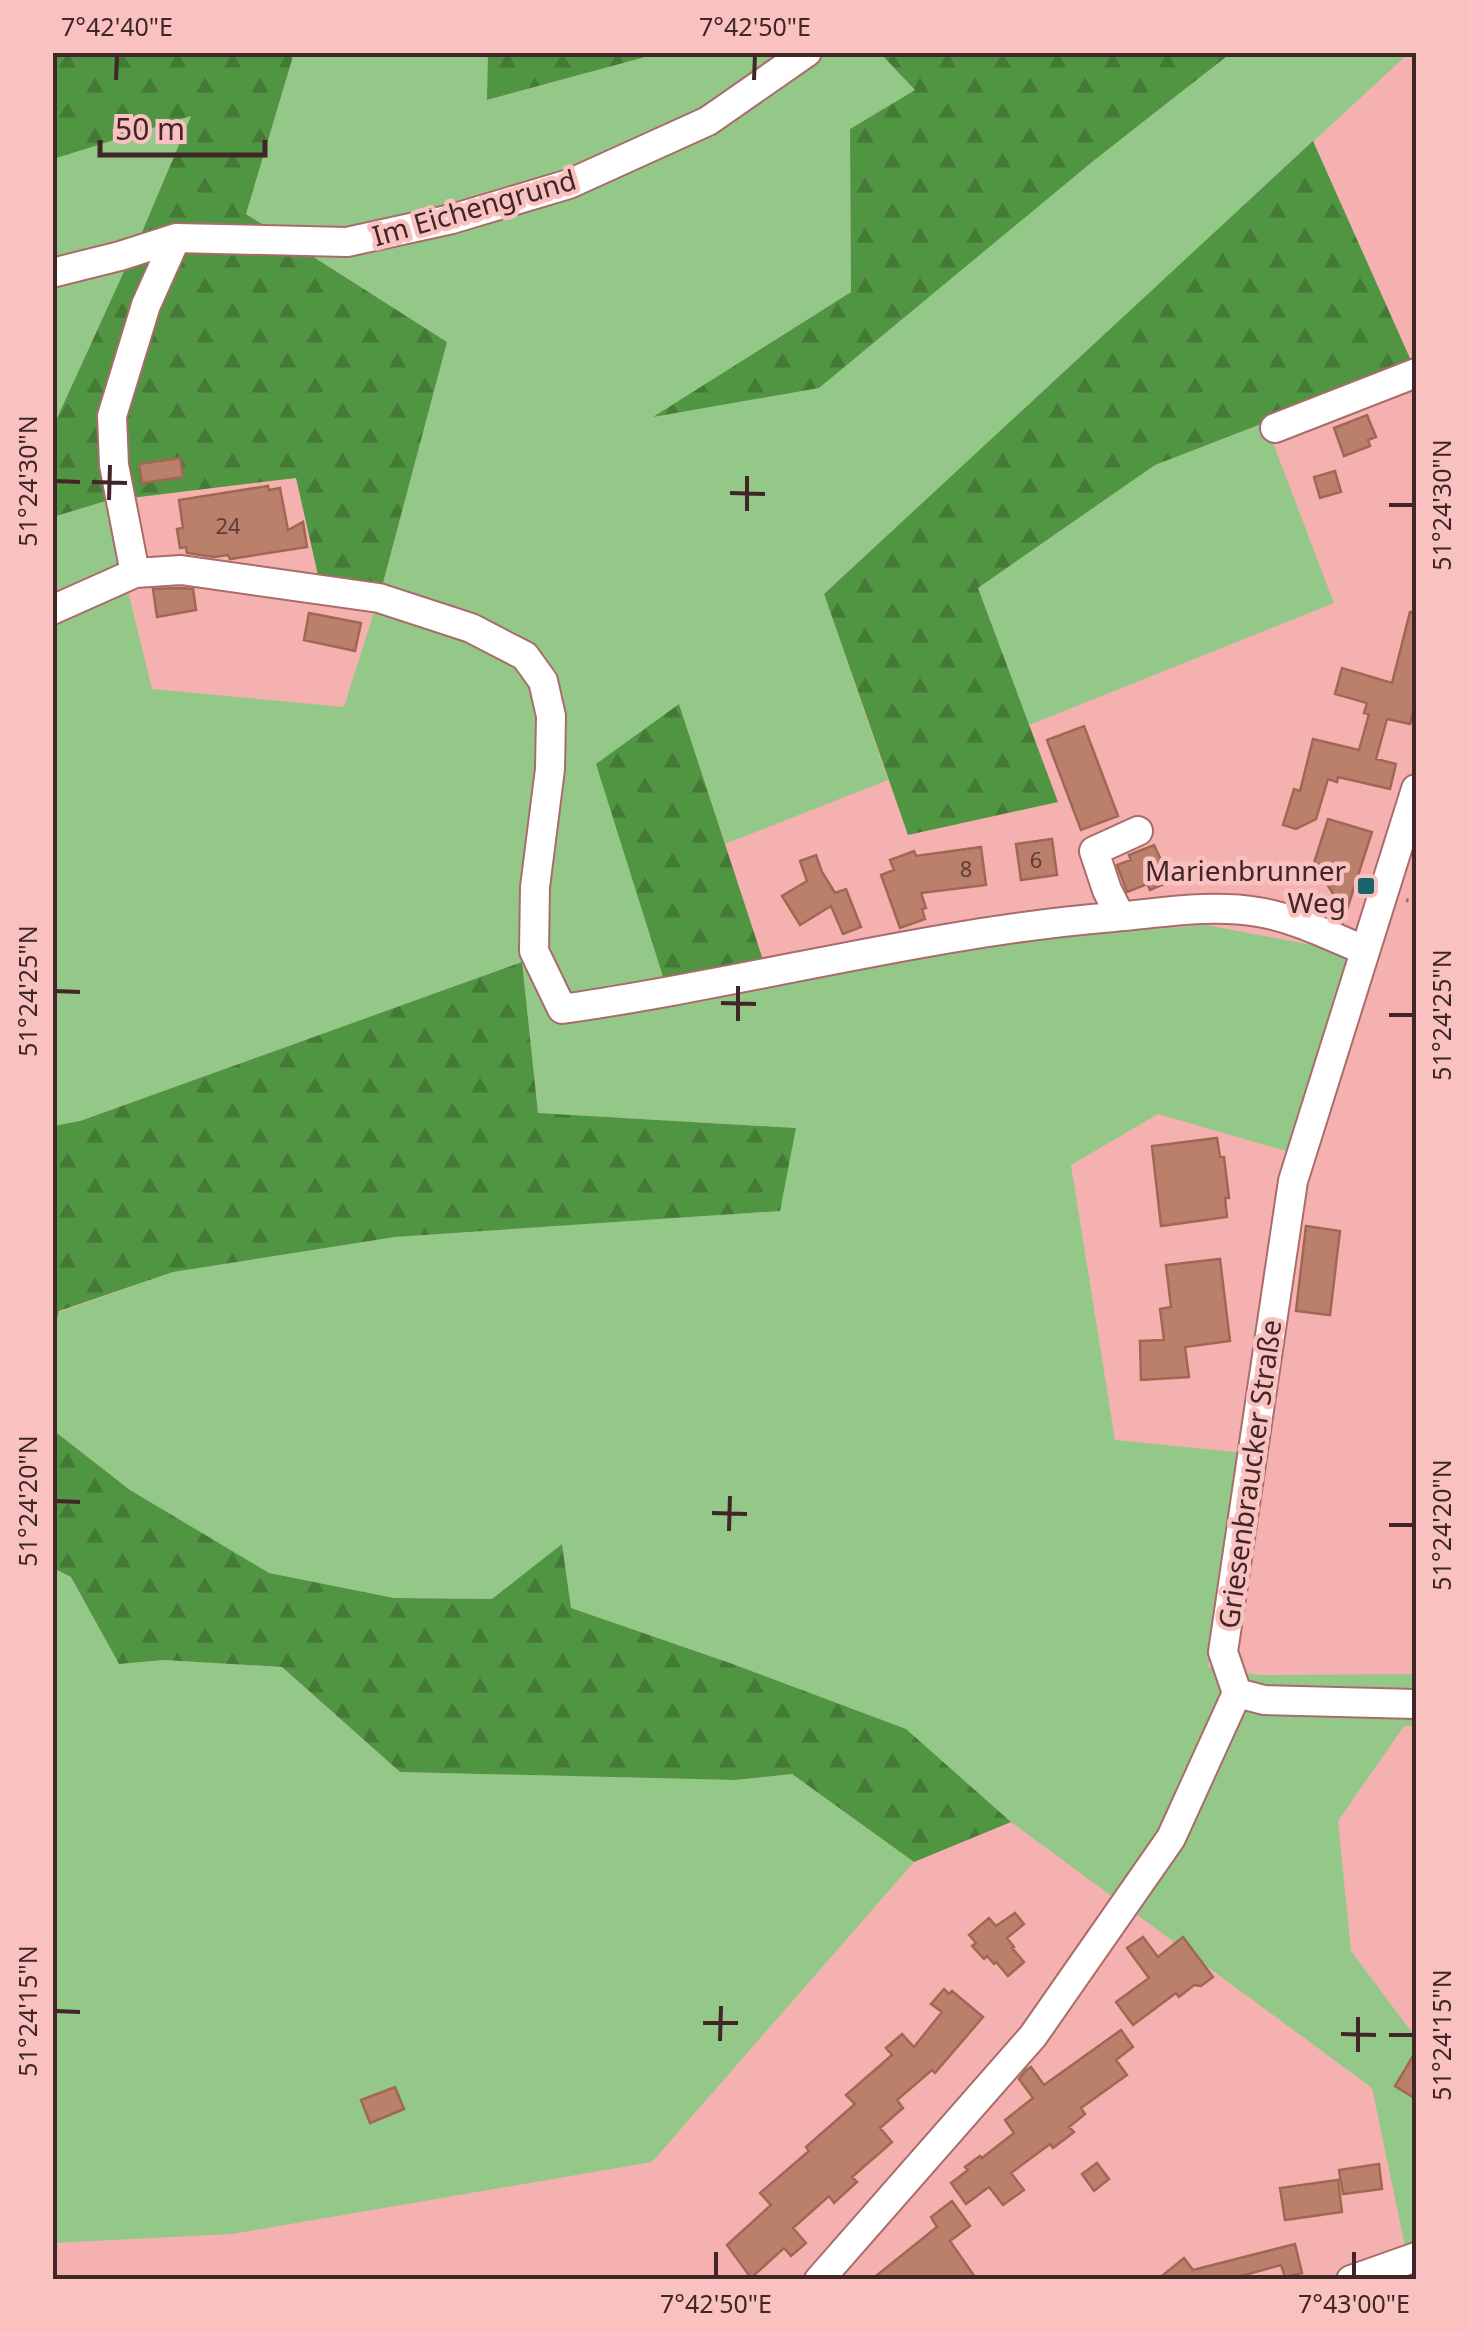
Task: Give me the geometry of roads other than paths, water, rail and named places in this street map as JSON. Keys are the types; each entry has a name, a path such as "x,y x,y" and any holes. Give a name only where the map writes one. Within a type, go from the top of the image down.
{"street":[{"name":"Im Eichengrund","path":"52,274 176,238 347,242 452,219 569,184 708,121 807,52"},
{"path":"135,573 114,465 112,416 146,306 176,238"},
{"path":"1275,428 1416,373"},
{"path":"52,610 135,573 181,570 379,598 471,628 525,656 543,682 552,716 550,768 535,887 534,951 562,1009 1054,922 1204,909 1256,912 1298,922 1364,950"},
{"name":"Griesenbraucker Straße","path":"1237,1694 1223,1652 1293,1181 1416,789"},
{"path":"1120,916 1094,851 1138,831"},
{"path":"820,2280 1033,2036 1171,1838 1237,1694 1264,1700 1416,1704"},
{"path":"1352,2280 1416,2257"}],"place":[{"name":"Marienbrunner Weg","path":"1366,886"}]}
